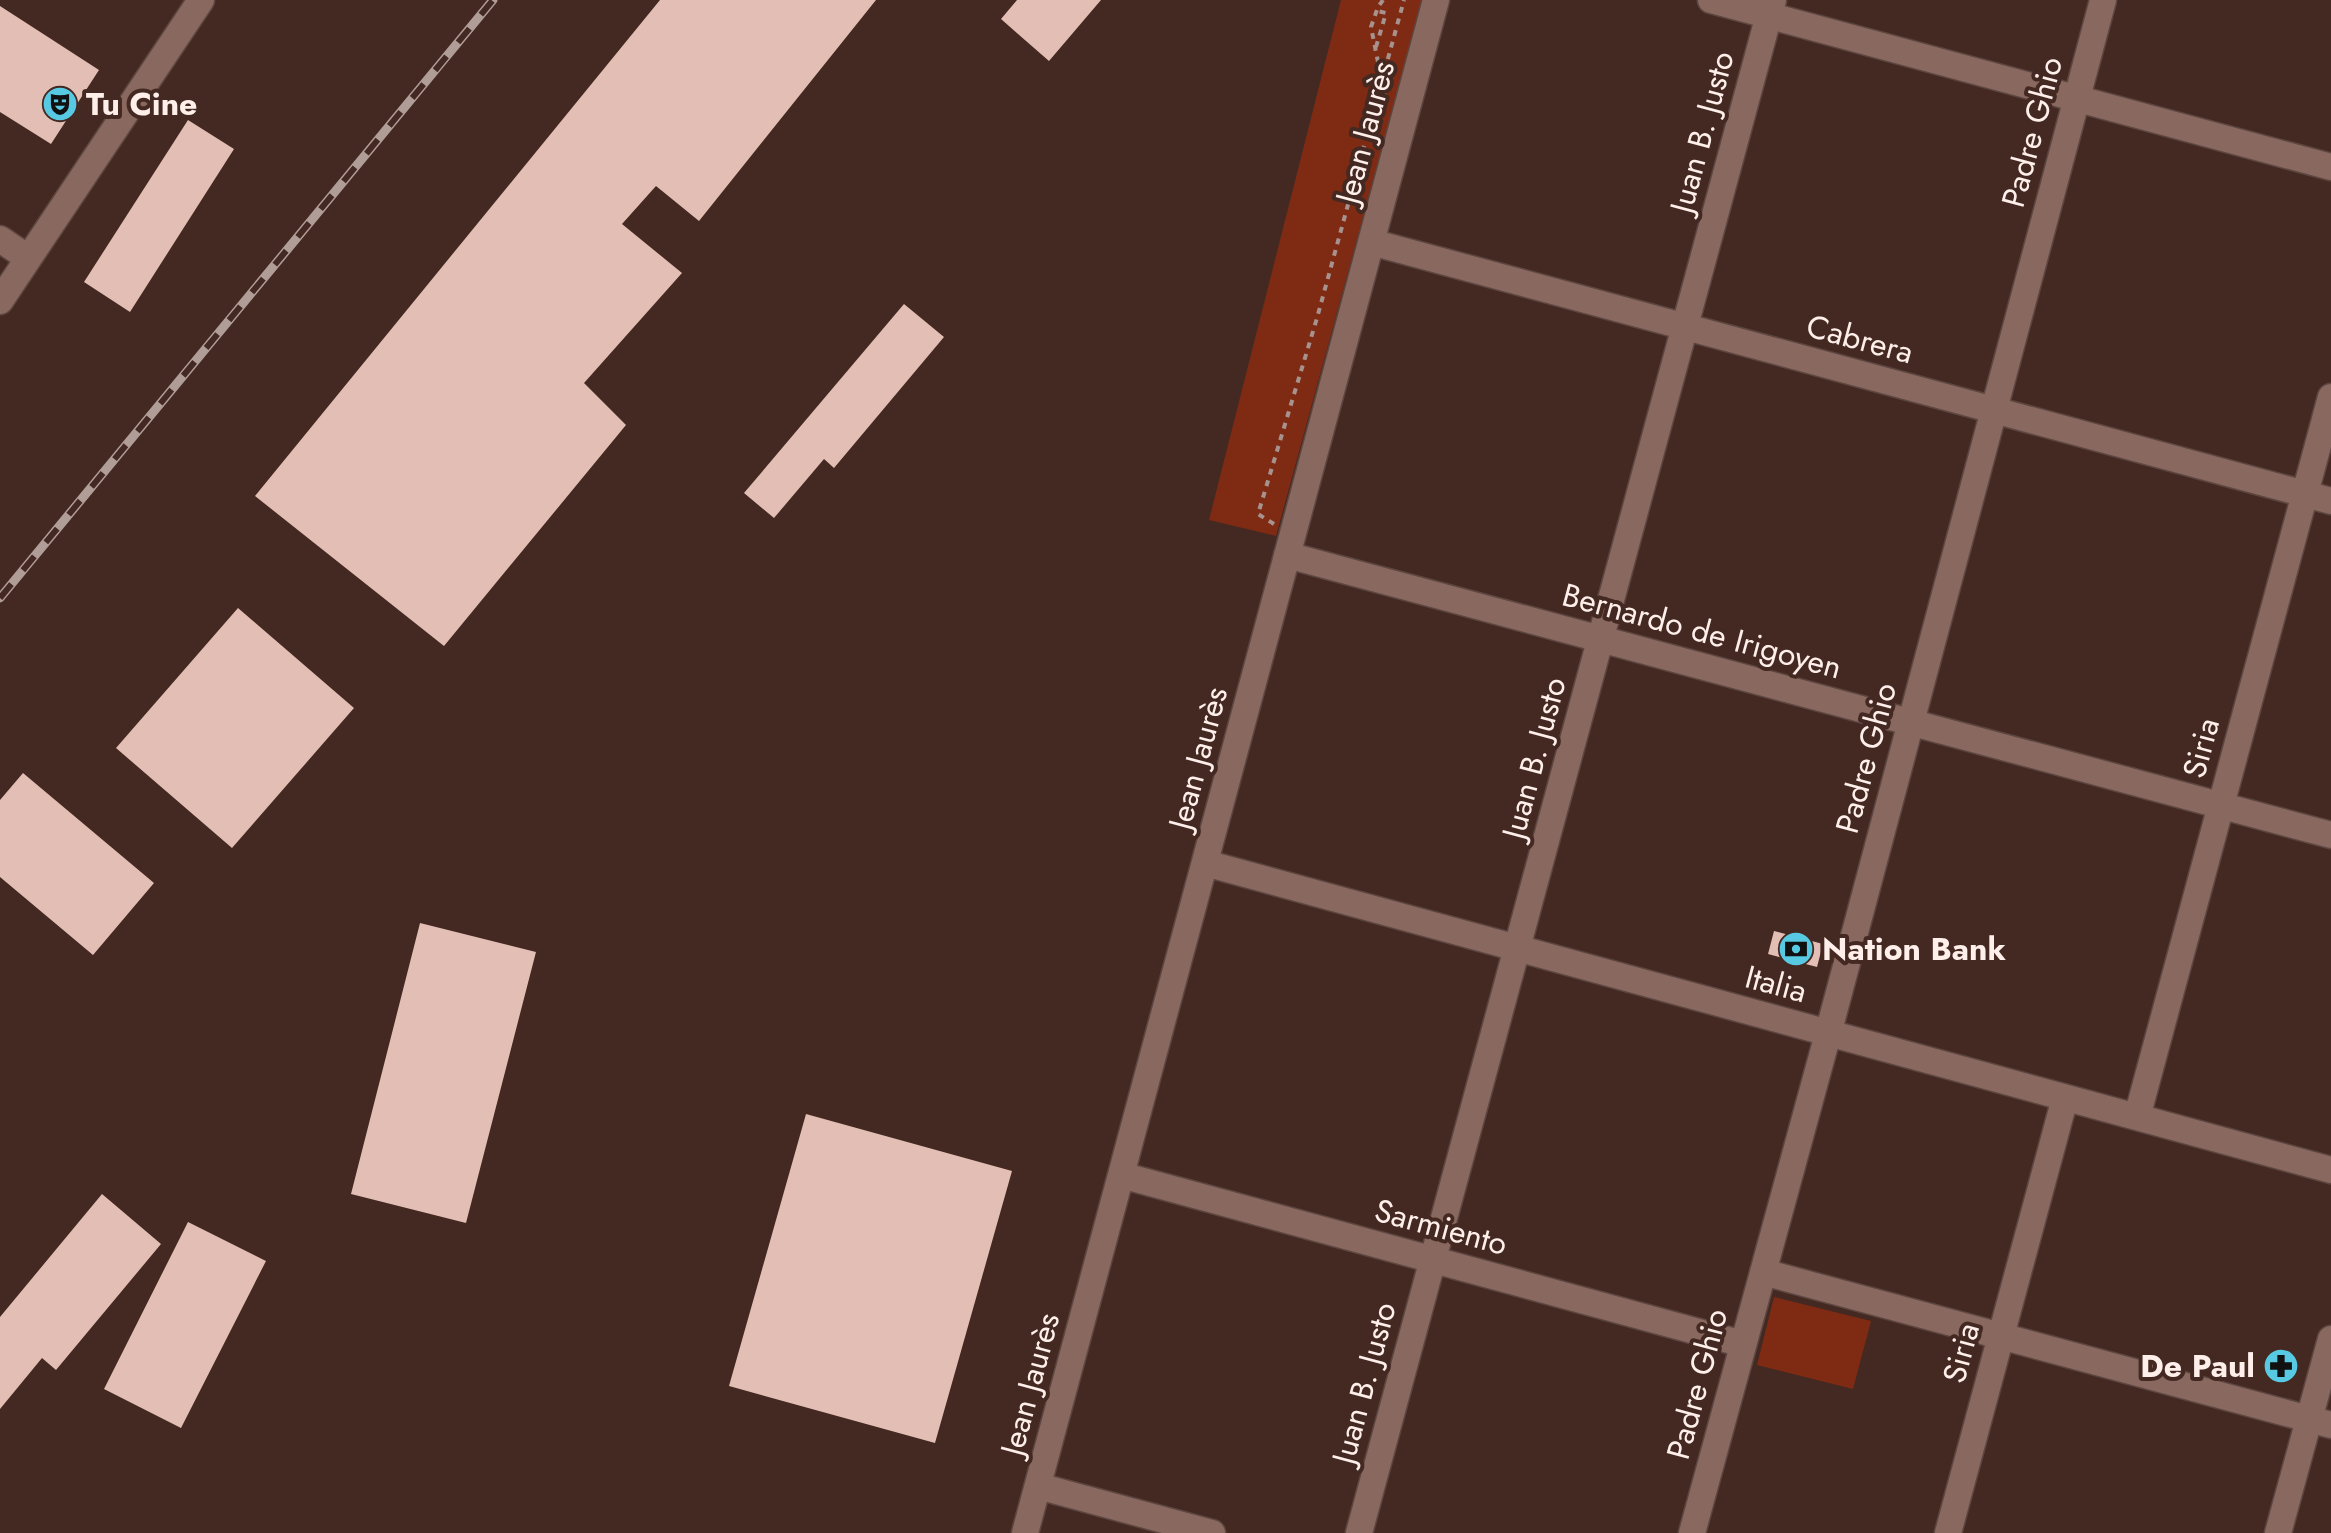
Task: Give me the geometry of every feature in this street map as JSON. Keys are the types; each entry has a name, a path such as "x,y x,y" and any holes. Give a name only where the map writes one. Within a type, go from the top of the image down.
{"street":[{"path":"0,301 201,0"},
{"name":"Jean Jaurès","path":"1025,1533 1436,0"},
{"path":"1711,0 1771,8 2076,99 2331,167"},
{"name":"Padre Ghio","path":"1692,1533 2103,0"},
{"name":"Juan B. Justo","path":"1359,1533 1771,8"},
{"path":"0,239 28,258"},
{"name":"Cabrera","path":"1371,242 2331,501"},
{"name":"Siria","path":"2137,1117 2331,397"},
{"name":"Bernardo de Irigoyen","path":"1290,545 1601,639 2331,835"},
{"name":"Italia","path":"1205,863 2331,1170"},
{"name":"Siria","path":"1948,1533 2065,1098"},
{"name":"Sarmiento","path":"1121,1175 1743,1344"},
{"path":"1763,1272 2320,1422"},
{"path":"2278,1533 2320,1422 2331,1339"},
{"path":"1038,1486 1212,1533"}],"path":[{"path":"1383,0 1371,27 1386,103"},
{"path":"1290,545 1258,514 1317,318 1404,0"},
{"path":"1376,49 1386,13 1377,11"}],"shaded area":[{"path":"1341,0 1422,0 1276,536 1209,520"},
{"path":"1774,1297 1871,1321 1853,1389 1757,1365"}],"building":[{"path":"660,0 876,0 699,221 656,186 622,224 682,273 584,383 626,425 444,646 255,496"},
{"path":"1017,0 1101,0 1049,61 1001,19"},
{"path":"0,6 99,70 51,144 0,112"},
{"path":"188,120 234,149 130,312 84,282"},
{"path":"904,304 944,337 834,468 824,459 774,518 744,493"},
{"path":"238,608 354,708 232,848 116,748"},
{"path":"23,773 154,883 93,955 0,877 0,800"},
{"path":"420,923 536,952 466,1223 351,1194"},
{"name":"Nation Bank","path":"1774,931 1823,944 1817,967 1768,954"},
{"path":"806,1114 1012,1171 935,1443 729,1386"},
{"path":"102,1194 161,1244 56,1370 42,1358 0,1409 0,1317"},
{"path":"188,1222 266,1261 181,1428 104,1389"}],"railway":[{"path":"0,598 493,0"}],"place":[{"name":"Tu Cine","path":"60,104"},
{"name":"Nation Bank","path":"1796,949"},
{"name":"De Paul","path":"2281,1366"}]}
